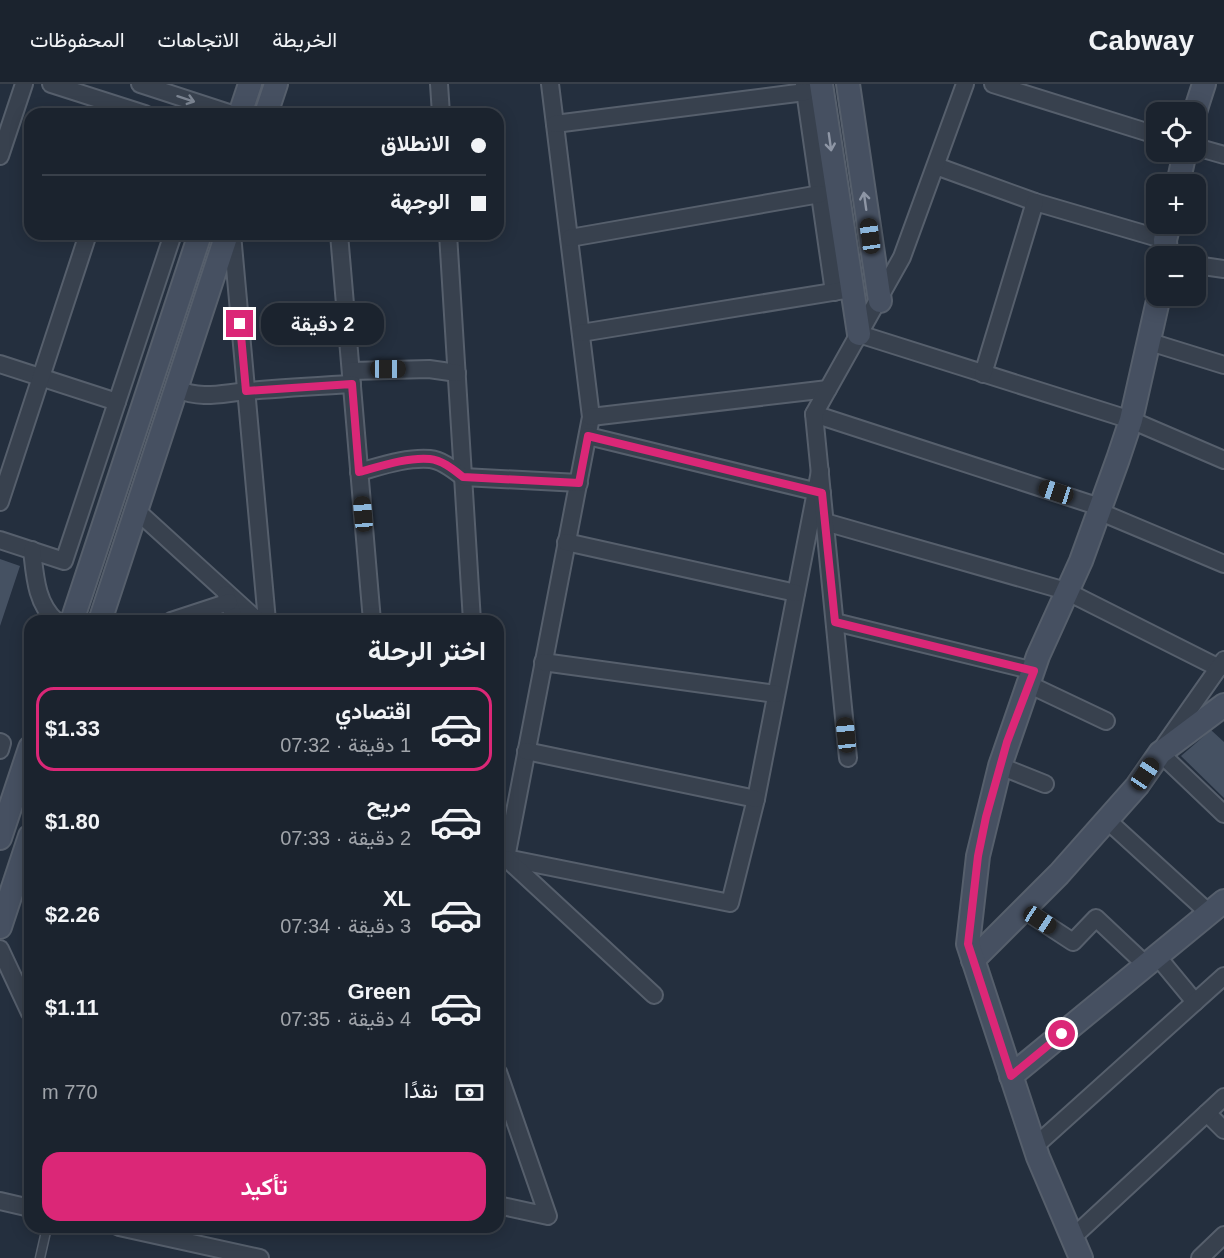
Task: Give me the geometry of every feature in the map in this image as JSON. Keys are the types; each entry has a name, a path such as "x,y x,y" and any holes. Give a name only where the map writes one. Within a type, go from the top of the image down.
{"street":[{"path":"0,156 24,84"},
{"path":"51,84 119,108"},
{"path":"140,84 214,108"},
{"path":"268,108 276,84"},
{"path":"440,84 441,108"},
{"path":"504,846 526,752 591,417 550,84"},
{"path":"848,84 880,301"},
{"path":"504,854 730,903 756,799 796,593 819,492 820,471 814,414 880,301 902,257 965,84"},
{"path":"993,84 1146,132"},
{"path":"1198,102 1204,84"},
{"path":"241,108 247,85"},
{"path":"555,124 810,87"},
{"path":"810,87 820,194 843,291 859,334"},
{"path":"810,87 843,291"},
{"path":"1206,150 1224,155"},
{"path":"936,166 1035,202 1167,240"},
{"path":"570,238 820,194"},
{"path":"983,374 1035,202"},
{"path":"0,502 86,240"},
{"path":"0,540 64,561 171,240"},
{"path":"74,615 198,240"},
{"path":"102,615 225,240"},
{"path":"233,240 266,615"},
{"path":"340,240 371,615"},
{"path":"448,240 472,615"},
{"path":"1206,266 1224,269"},
{"path":"581,333 843,291"},
{"path":"1157,306 1131,420 1081,561 1066,591 1031,677 1000,766 978,856 968,944 1034,1147 1077,1248 1224,1097"},
{"path":"859,334 1131,420 1224,460"},
{"path":"1150,342 1224,365"},
{"path":"0,364 117,402"},
{"path":"176,389 192,396 212,396 418,369 457,373"},
{"path":"591,417 828,389"},
{"path":"814,414 1099,509 1224,564"},
{"path":"588,436 819,492"},
{"path":"359,472 385,465 432,459 463,477 579,483"},
{"path":"819,492 825,522 848,758"},
{"path":"136,510 226,595 251,615"},
{"path":"825,522 1066,591 1221,664 1137,786 1059,874 973,960"},
{"path":"566,542 796,593"},
{"path":"32,550 37,590 49,615"},
{"path":"184,615 226,595"},
{"path":"226,595 233,615"},
{"path":"835,622 1031,677 1106,721"},
{"path":"543,662 776,694"},
{"path":"1156,758 1221,713"},
{"path":"0,742 2,743 0,750"},
{"path":"526,752 756,799"},
{"path":"1156,758 1224,814"},
{"path":"0,838 24,766"},
{"path":"1000,766 1045,784"},
{"path":"1011,1076 1217,907 1107,820"},
{"path":"0,927 24,854"},
{"path":"504,856 654,995"},
{"path":"1023,909 1073,942 1096,918 1152,961 1195,1002"},
{"path":"0,949 24,1000"},
{"path":"1034,1147 1224,976"},
{"path":"504,1089 548,1216 504,1206"},
{"path":"1207,1113 1224,1130"},
{"path":"0,1201 24,1207"},
{"path":"142,1233 217,1253 260,1258"},
{"path":"1200,1258 1224,1235"}],"lane":[{"path":"40,1258 46,1233"}],"building":[{"path":"0,559 20,566 0,626"},
{"path":"1211,730 1224,742 1224,798 1181,756"}],"route":[{"path":"240,324 246,391 352,384 359,472 385,465 432,459 463,477 579,483 588,436 822,493 835,622 1034,671 1007,742 986,817 978,856 968,944 1011,1076 1062,1034"}]}
